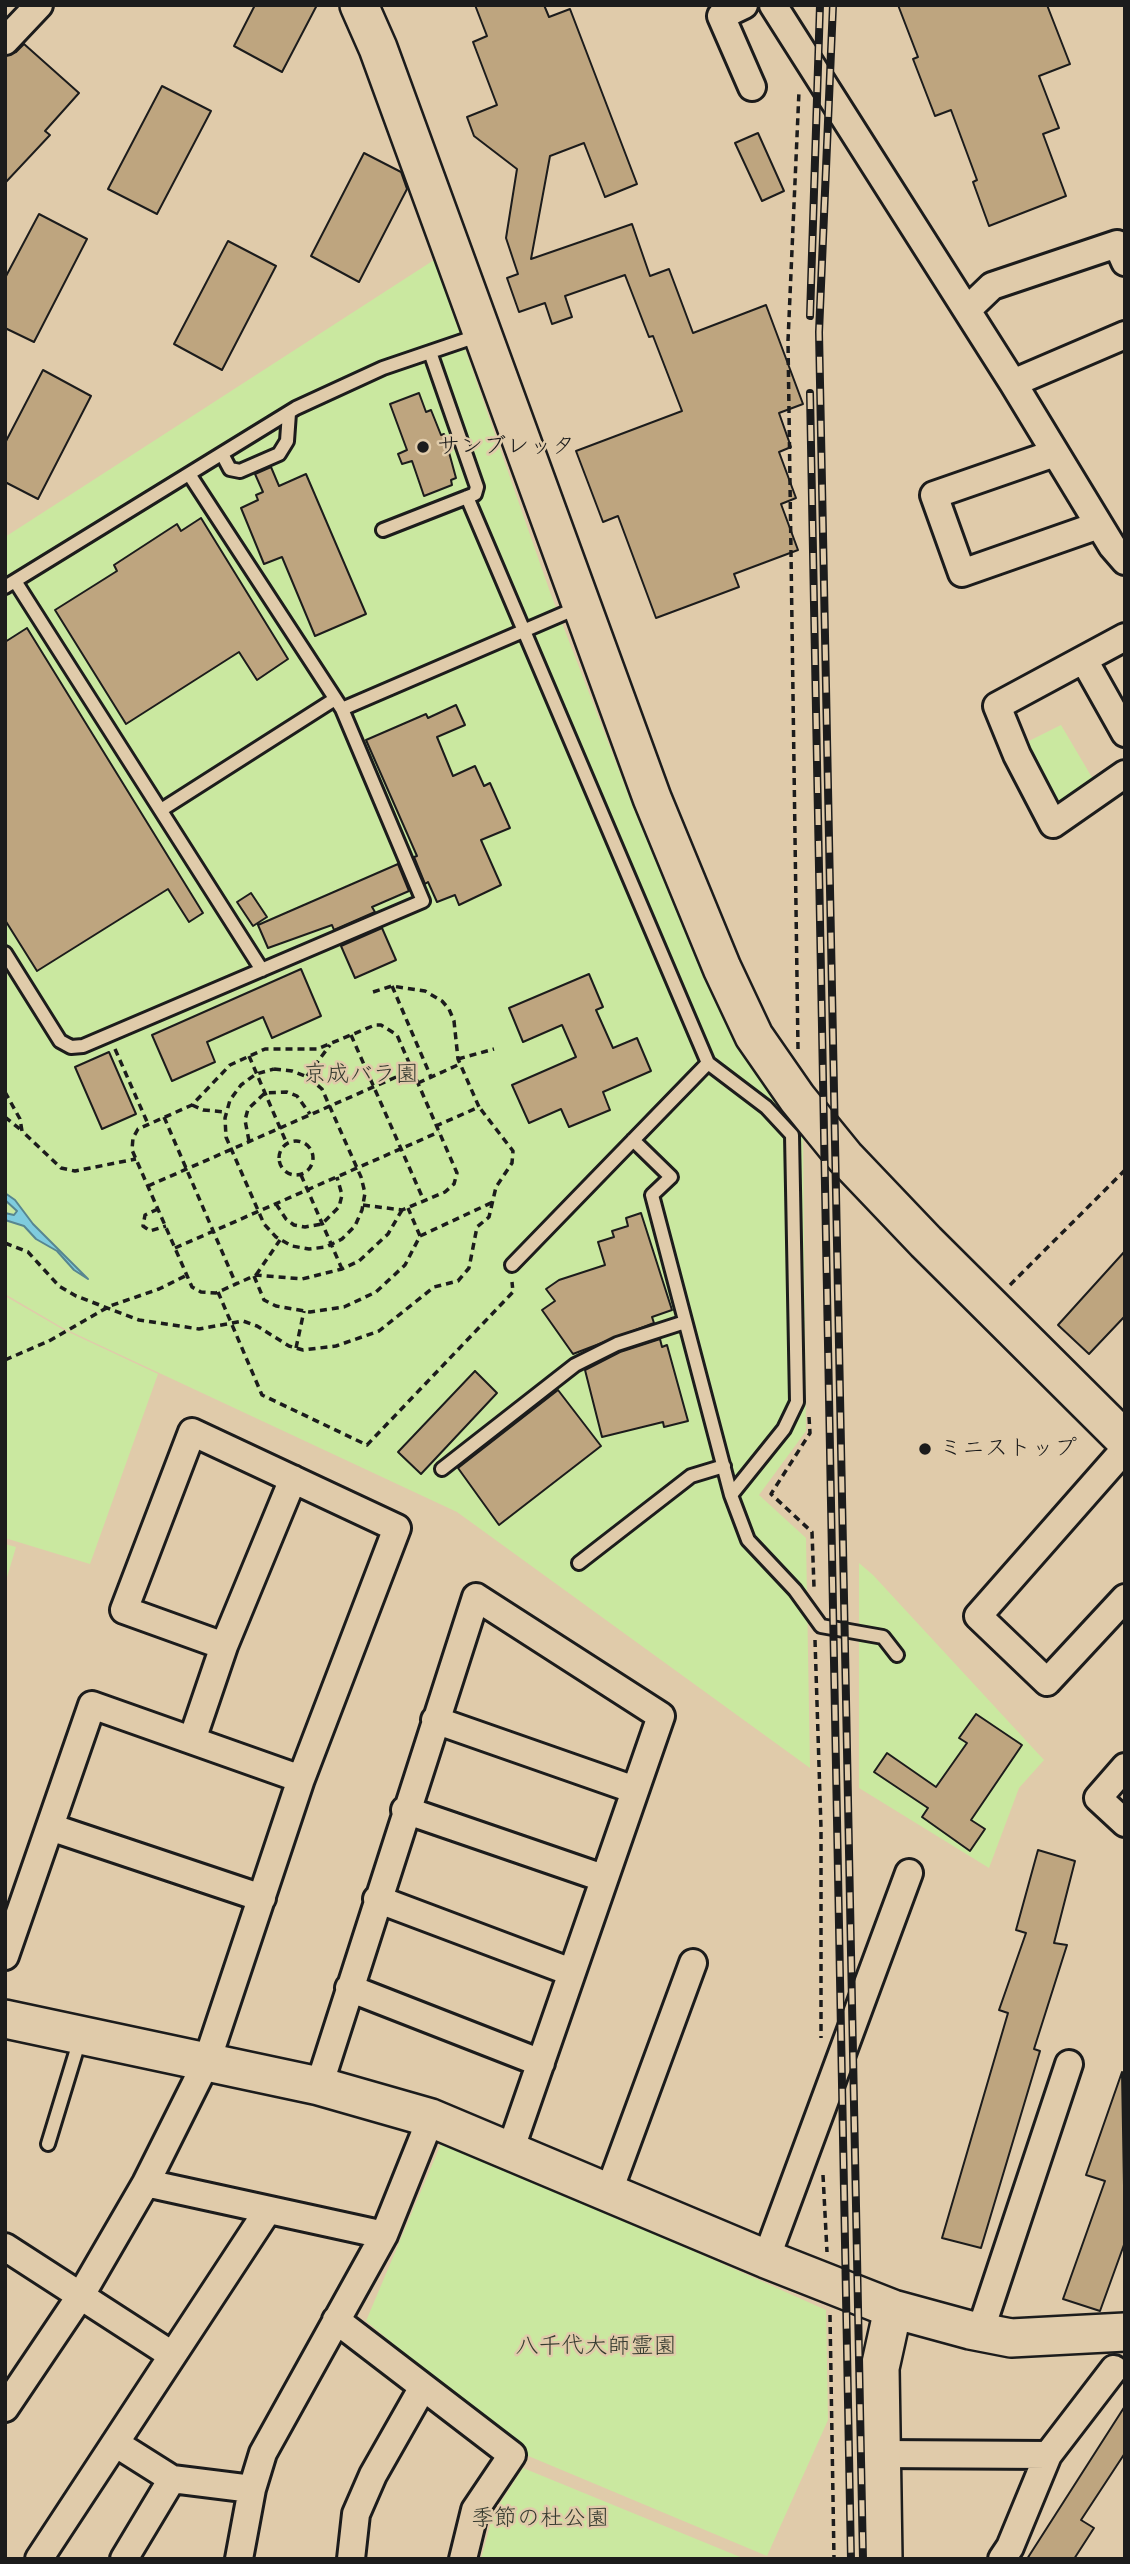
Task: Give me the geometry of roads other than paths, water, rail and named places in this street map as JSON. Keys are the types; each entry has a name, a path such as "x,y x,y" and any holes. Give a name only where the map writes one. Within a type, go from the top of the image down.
{"street":[{"path":"5,41 38,5"},
{"path":"359,5 378,48 652,798 722,968 754,1035 797,1098 845,1157 1125,1440"},
{"path":"744,5 721,16 752,86"},
{"path":"773,5 1013,383 1099,525 1125,561"},
{"path":"967,310 992,286 1117,244 1125,262"},
{"path":"1013,383 1125,335"},
{"path":"1055,453 934,495 962,573 1099,525"},
{"path":"1125,637 997,706 1017,755 1053,824 1125,774"},
{"path":"1084,660 1125,733"},
{"path":"5,2408 81,2295 146,2183 207,2061 301,1779 397,1528 192,1432 124,1610 224,1646"},
{"path":"1125,1449 978,1616 1047,1682 1125,1598"},
{"path":"192,1740 224,1646 293,1479"},
{"path":"319,2086 405,1810 476,1597 661,1716 510,2151"},
{"path":"5,1956 92,1705 301,1779"},
{"path":"435,1720 635,1790"},
{"path":"1125,1767 1098,1798 1125,1823"},
{"path":"405,1810 603,1878"},
{"path":"50,1827 262,1898"},
{"path":"766,2259 909,1873"},
{"path":"377,1899 571,1972"},
{"path":"609,2191 694,1964"},
{"path":"349,1988 541,2063"},
{"path":"5,2019 319,2086 431,2118 766,2259 893,2309 1011,2338 1120,2352 1048,2455 1010,2547 1002,2559"},
{"path":"980,2332 1069,2064"},
{"path":"239,2559 252,2489 263,2453 384,2235 431,2118"},
{"path":"146,2183 384,2235"},
{"path":"39,2559 268,2210"},
{"path":"5,2247 172,2355"},
{"path":"883,2559 880,2368 893,2309"},
{"path":"336,2320 512,2455 475,2510 463,2559"},
{"path":"351,2559 356,2514 373,2475 424,2387"},
{"path":"115,2443 172,2479 252,2489"},
{"path":"881,2454 1048,2455"},
{"path":"124,2559 172,2479"}],"lane":[{"path":"262,970 161,810 10,584 289,413 383,368 481,335"},
{"path":"383,530 475,494 477,486 430,352"},
{"path":"222,454 234,471 279,454 287,440 289,413"},
{"path":"5,953 60,1041 71,1048 83,1046 423,901 338,704 189,474"},
{"path":"467,497 708,1063 766,1107 792,1135 797,1402 784,1429 731,1495"},
{"path":"161,810 338,704 581,606"},
{"path":"512,1265 708,1063"},
{"path":"633,1140 671,1177 652,1195 731,1495 748,1540 795,1590 821,1626 883,1637 897,1655"},
{"path":"442,1469 575,1365 617,1344 685,1322"},
{"path":"579,1563 691,1476 724,1466"},
{"path":"48,2144 81,2035"}],"water":[{"path":"5,1193 15,1200 33,1224 88,1279 74,1270 57,1251 36,1239 24,1226 5,1220 5,1213 14,1215 17,1211 5,1200"}],"railway":[{"path":"810,316 820,5"},
{"path":"833,5 819,332 863,2559"},
{"path":"810,393 851,2559"}],"place":[{"name":"サンブレッタ","path":"423,447"},
{"name":"ミニストップ","path":"925,1449"}],"park label":[{"name":"京成バラ園","path":"361,1075"},
{"name":"八千代大師霊園","path":"596,2347"},
{"name":"季節の杜公園","path":"540,2519"}]}
